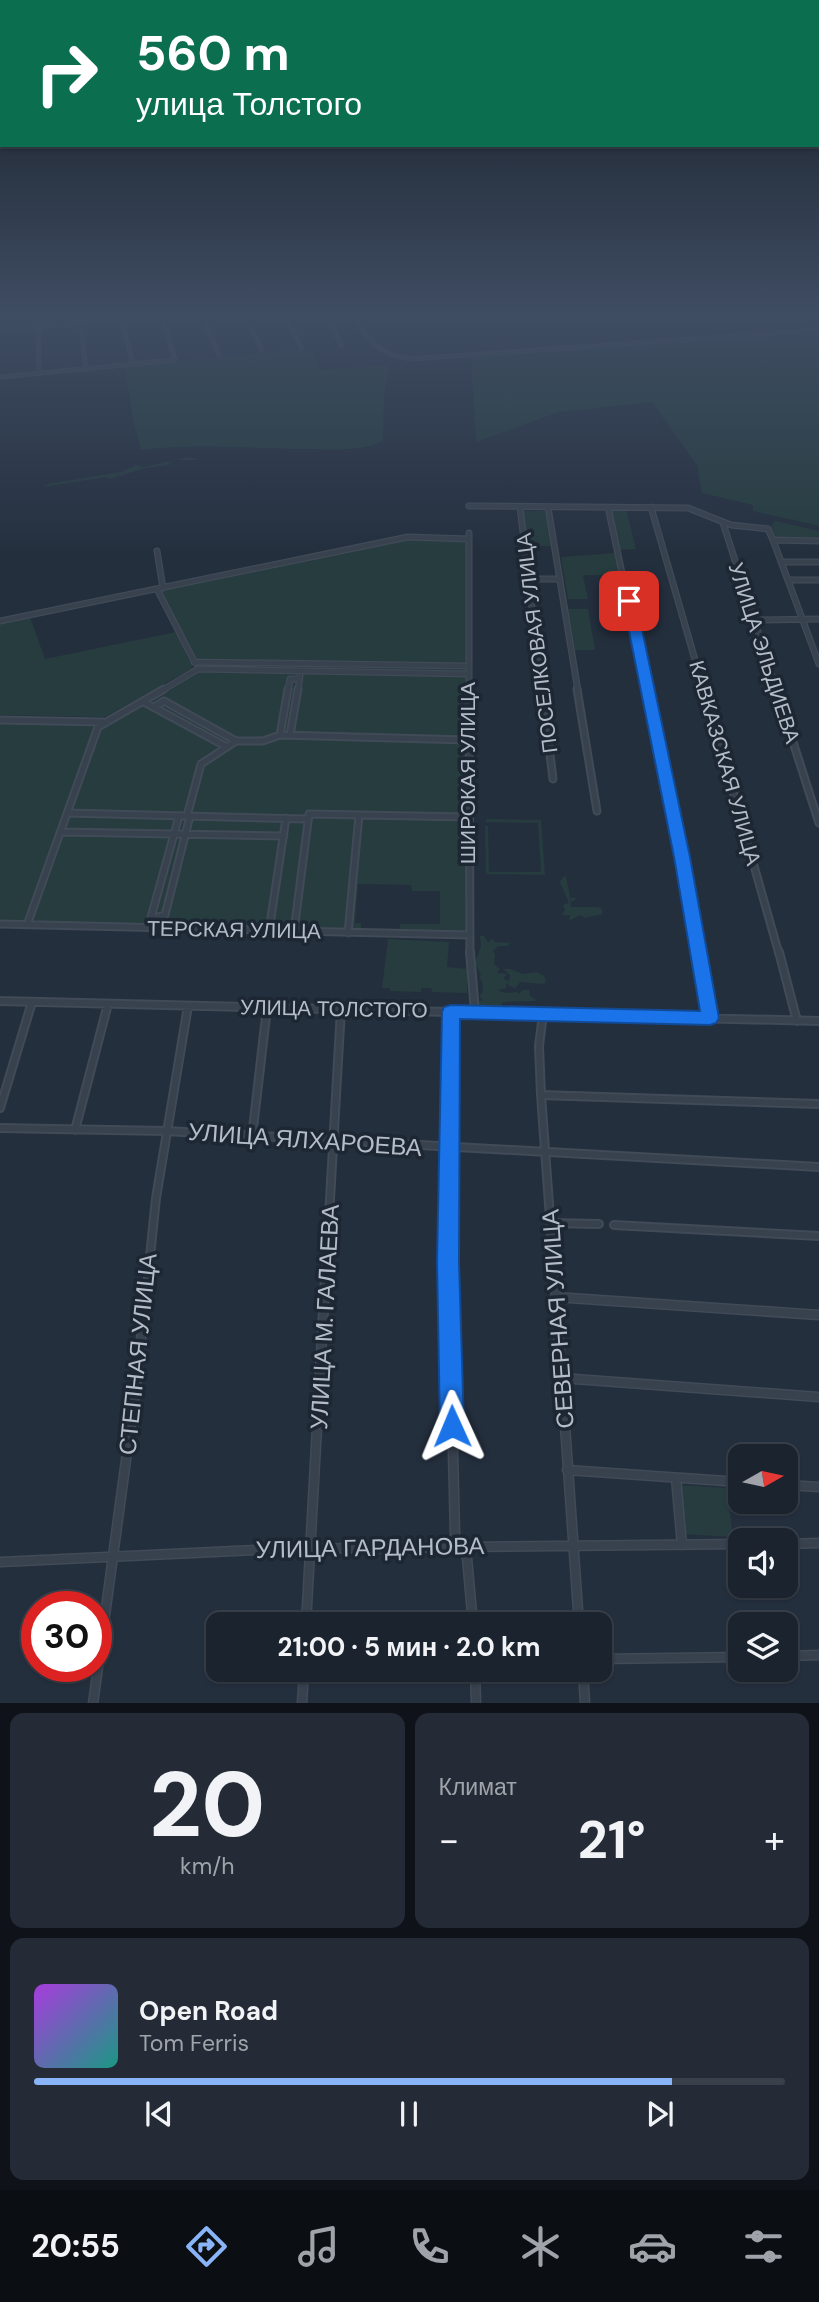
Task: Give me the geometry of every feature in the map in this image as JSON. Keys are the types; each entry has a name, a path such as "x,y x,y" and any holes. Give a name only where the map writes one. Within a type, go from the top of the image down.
{"street":[{"path":"469,506 692,509 723,523 768,529 819,664"},
{"path":"608,506 682,857 710,1018"},
{"name":"ПОСЕЛКОВАЯ УЛИЦА","path":"520,507 553,779"},
{"path":"548,507 597,811"},
{"name":"КАВКАЗСКАЯ УЛИЦА","path":"651,507 749,844 797,1021"},
{"name":"УЛИЦА ЭЛЬДИЕВА","path":"723,523 816,801 819,823"},
{"name":"ШИРОКАЯ УЛИЦА","path":"163,588 408,537 469,536 469,935 475,1012"},
{"path":"773,540 819,541"},
{"path":"0,621 163,588 157,551"},
{"path":"781,562 819,562"},
{"path":"530,579 560,579"},
{"path":"788,580 819,580"},
{"path":"156,589 198,669"},
{"path":"756,620 819,619"},
{"path":"811,644 819,644"},
{"path":"194,662 469,667"},
{"path":"0,720 98,724 106,722 198,669 469,674"},
{"path":"290,735 301,671"},
{"path":"281,735 290,679 299,679"},
{"path":"144,702 227,747"},
{"path":"154,707 164,702 236,741 262,741 281,735 468,740"},
{"path":"27,925 98,724"},
{"path":"151,919 165,915 201,764 236,741"},
{"path":"67,813 286,818 359,815 468,817"},
{"path":"348,933 359,815"},
{"path":"149,928 179,816"},
{"path":"294,931 309,816"},
{"path":"269,931 286,818"},
{"path":"60,832 284,836"},
{"name":"ТЕРСКАЯ УЛИЦА","path":"0,924 469,935"},
{"name":"УЛИЦА ТОЛСТОГО","path":"0,1001 819,1021"},
{"path":"0,1108 32,1002"},
{"path":"75,1130 108,1004"},
{"name":"СТЕПНАЯ УЛИЦА","path":"93,1703 136,1386 145,1286 166,1131 188,1006"},
{"path":"252,1137 267,1008"},
{"name":"УЛИЦА М. ГАЛАЕВА","path":"307,1612 341,1009"},
{"path":"451,1012 448,1262 455,1535 467,1558 473,1612"},
{"name":"СЕВЕРНАЯ УЛИЦА","path":"543,1014 539,1046 541,1095 578,1612"},
{"path":"541,1095 819,1104"},
{"name":"УЛИЦА ЯЛХАРОЕВА","path":"0,1128 166,1131 449,1149 819,1167"},
{"path":"551,1223 598,1224"},
{"path":"614,1225 819,1236"},
{"path":"555,1297 819,1315"},
{"path":"561,1378 819,1397"},
{"path":"567,1470 728,1481"},
{"path":"676,1478 682,1545"},
{"path":"798,1486 819,1487"},
{"path":"798,1544 819,1543"},
{"name":"УЛИЦА ГАРДАНОВА","path":"0,1562 311,1548 728,1544"},
{"path":"798,1656 819,1655"},
{"path":"612,1659 728,1657"},
{"path":"302,1703 303,1682"},
{"path":"475,1682 476,1703"},
{"path":"584,1682 585,1703"}],"green space":[{"path":"129,394 384,394 383,441 366,447 204,447 141,450"},
{"path":"473,394 819,394 819,526 753,511 753,505 702,493 697,465 652,402 559,412 476,442"},
{"path":"190,457 198,460 176,460"},
{"path":"173,461 167,465 145,468 110,479 106,477 43,487 121,472 136,465 144,467"},
{"path":"610,508 626,508 636,549 619,550"},
{"path":"523,511 546,511 552,546 528,546"},
{"path":"775,521 819,531 819,539 776,539 771,526"},
{"path":"408,537 469,539 469,935 400,934 400,924 440,924 440,891 412,891 411,885 358,884 355,923 361,923 361,933 0,924 0,720 106,722 198,669 157,589"},
{"path":"614,553 620,575 583,575 588,599 568,599 561,557"},
{"path":"568,609 588,609 595,650 575,650"},
{"path":"30,617 45,659 176,632 193,668 105,717 0,715 0,623"},
{"path":"486,819 541,820 545,875 486,874 485,826 488,826 489,872 541,872 538,823 486,822"},
{"path":"566,876 571,907 598,907 602,909 602,914 585,918 580,915 569,921 570,915 562,915 565,910 563,905 569,903 560,882"},
{"path":"480,936 484,936 488,942 493,939 495,942 510,943 508,946 498,946 493,951 494,964 500,969 497,973 507,974 503,979 509,981 510,975 503,969 510,969 523,974 537,972 544,976 546,982 520,982 516,988 509,986 507,982 506,988 497,990 519,994 523,990 529,990 530,996 536,1000 503,1002 500,1008 476,1009 477,1002 483,1000 479,996 483,991 479,978 481,975 475,963 481,946"},
{"path":"388,939 449,942 447,967 468,969 467,993 432,992 431,988 421,988 421,992 390,991 390,988 382,988"},
{"path":"681,1485 727,1488 728,1514 730,1514 732,1528 728,1528 728,1537 685,1534"}],"route":[{"path":"452,1426 448,1262 451,1012 710,1018 682,857 629,601"}]}
